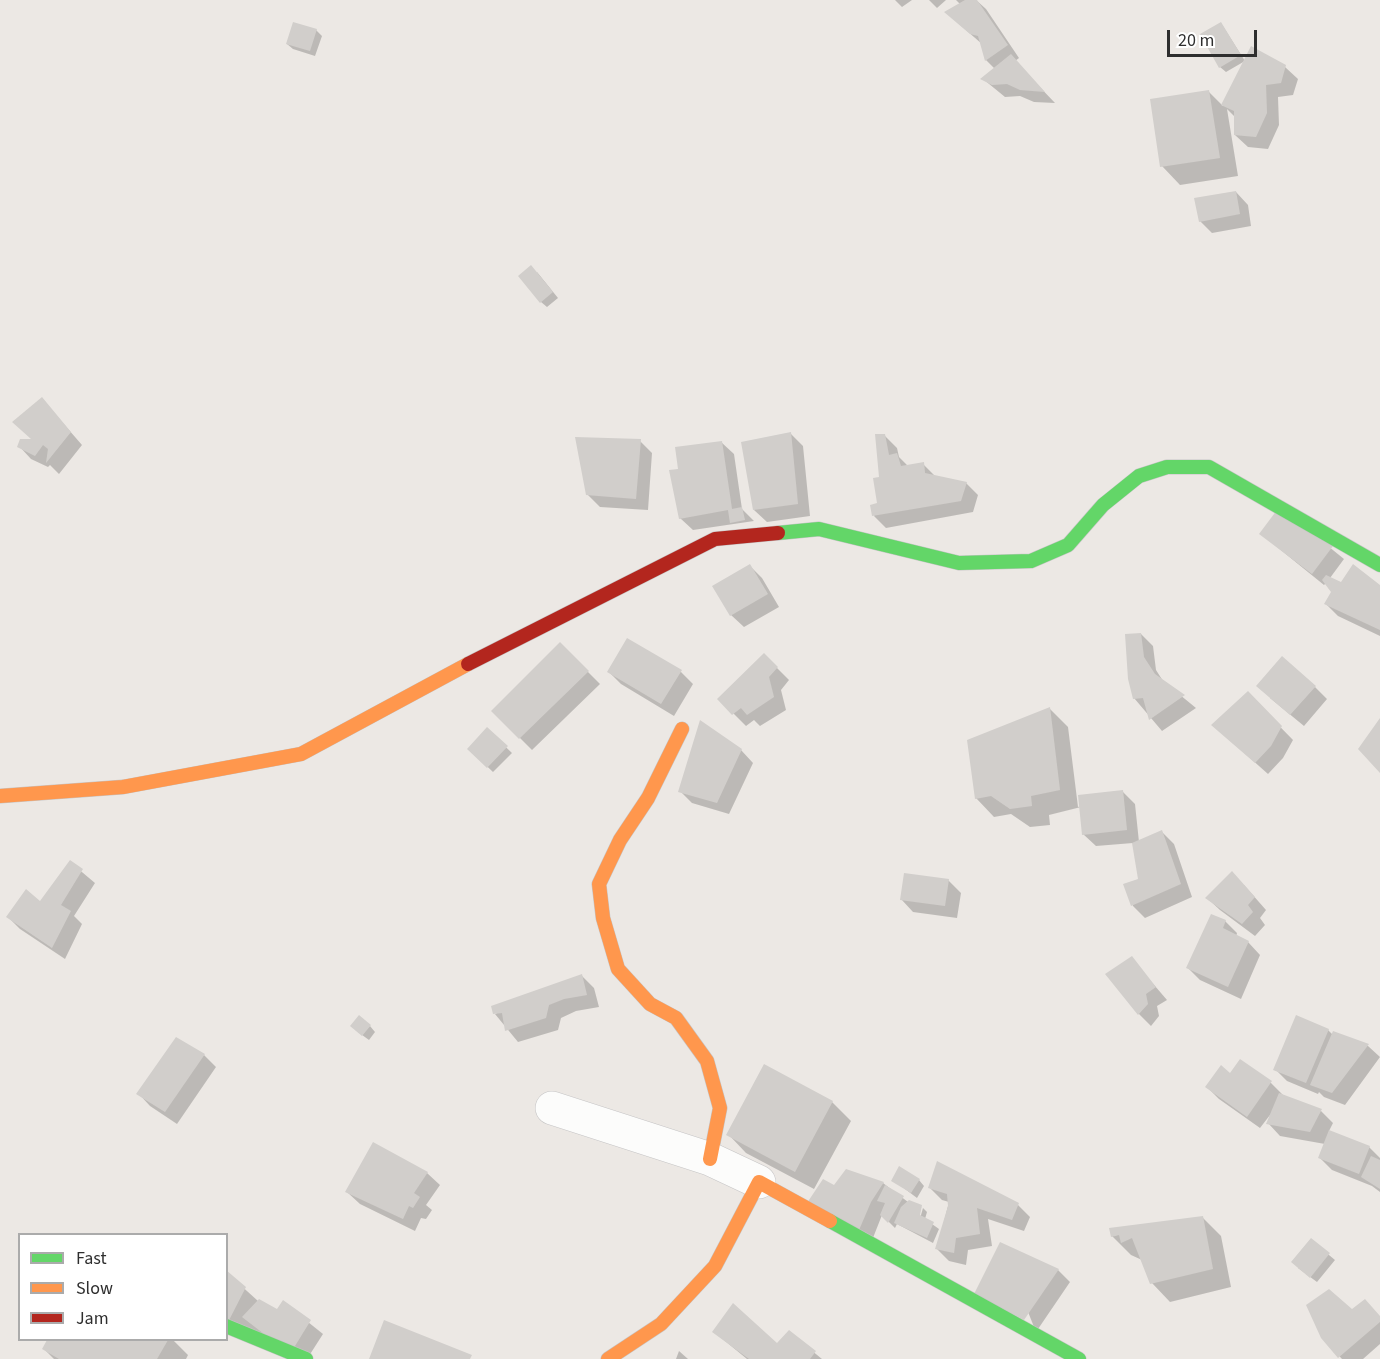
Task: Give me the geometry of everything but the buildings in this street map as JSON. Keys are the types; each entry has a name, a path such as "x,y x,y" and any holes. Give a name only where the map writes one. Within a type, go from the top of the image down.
{"street":[{"path":"0,796 123,787 301,754 532,630 715,539 819,529 959,563 1031,561 1068,545 1103,504 1139,476 1167,467 1209,466 1380,566"},
{"path":"682,729 599,884 603,918 618,969 650,1004 676,1018 707,1061 720,1108 710,1159"},
{"path":"552,1108 710,1159 759,1182 1079,1359"},
{"path":"608,1359 661,1324 715,1266 759,1182"},
{"path":"228,1327 306,1359"}],"traffic: fast":[{"path":"778,533 819,529 959,563 1031,561 1068,545 1103,505 1139,476 1167,467 1209,467 1380,565"},
{"path":"830,1221 1079,1359"},
{"path":"228,1327 306,1359"}],"traffic: slow":[{"path":"0,796 123,787 301,754 468,664"},
{"path":"682,729 648,798 620,840 599,884 603,918 618,969 650,1004 676,1018 707,1061 720,1108 710,1159"},
{"path":"608,1359 661,1324 715,1266 759,1182 830,1221"}],"traffic: jam":[{"path":"468,664 715,539 778,533"}]}
